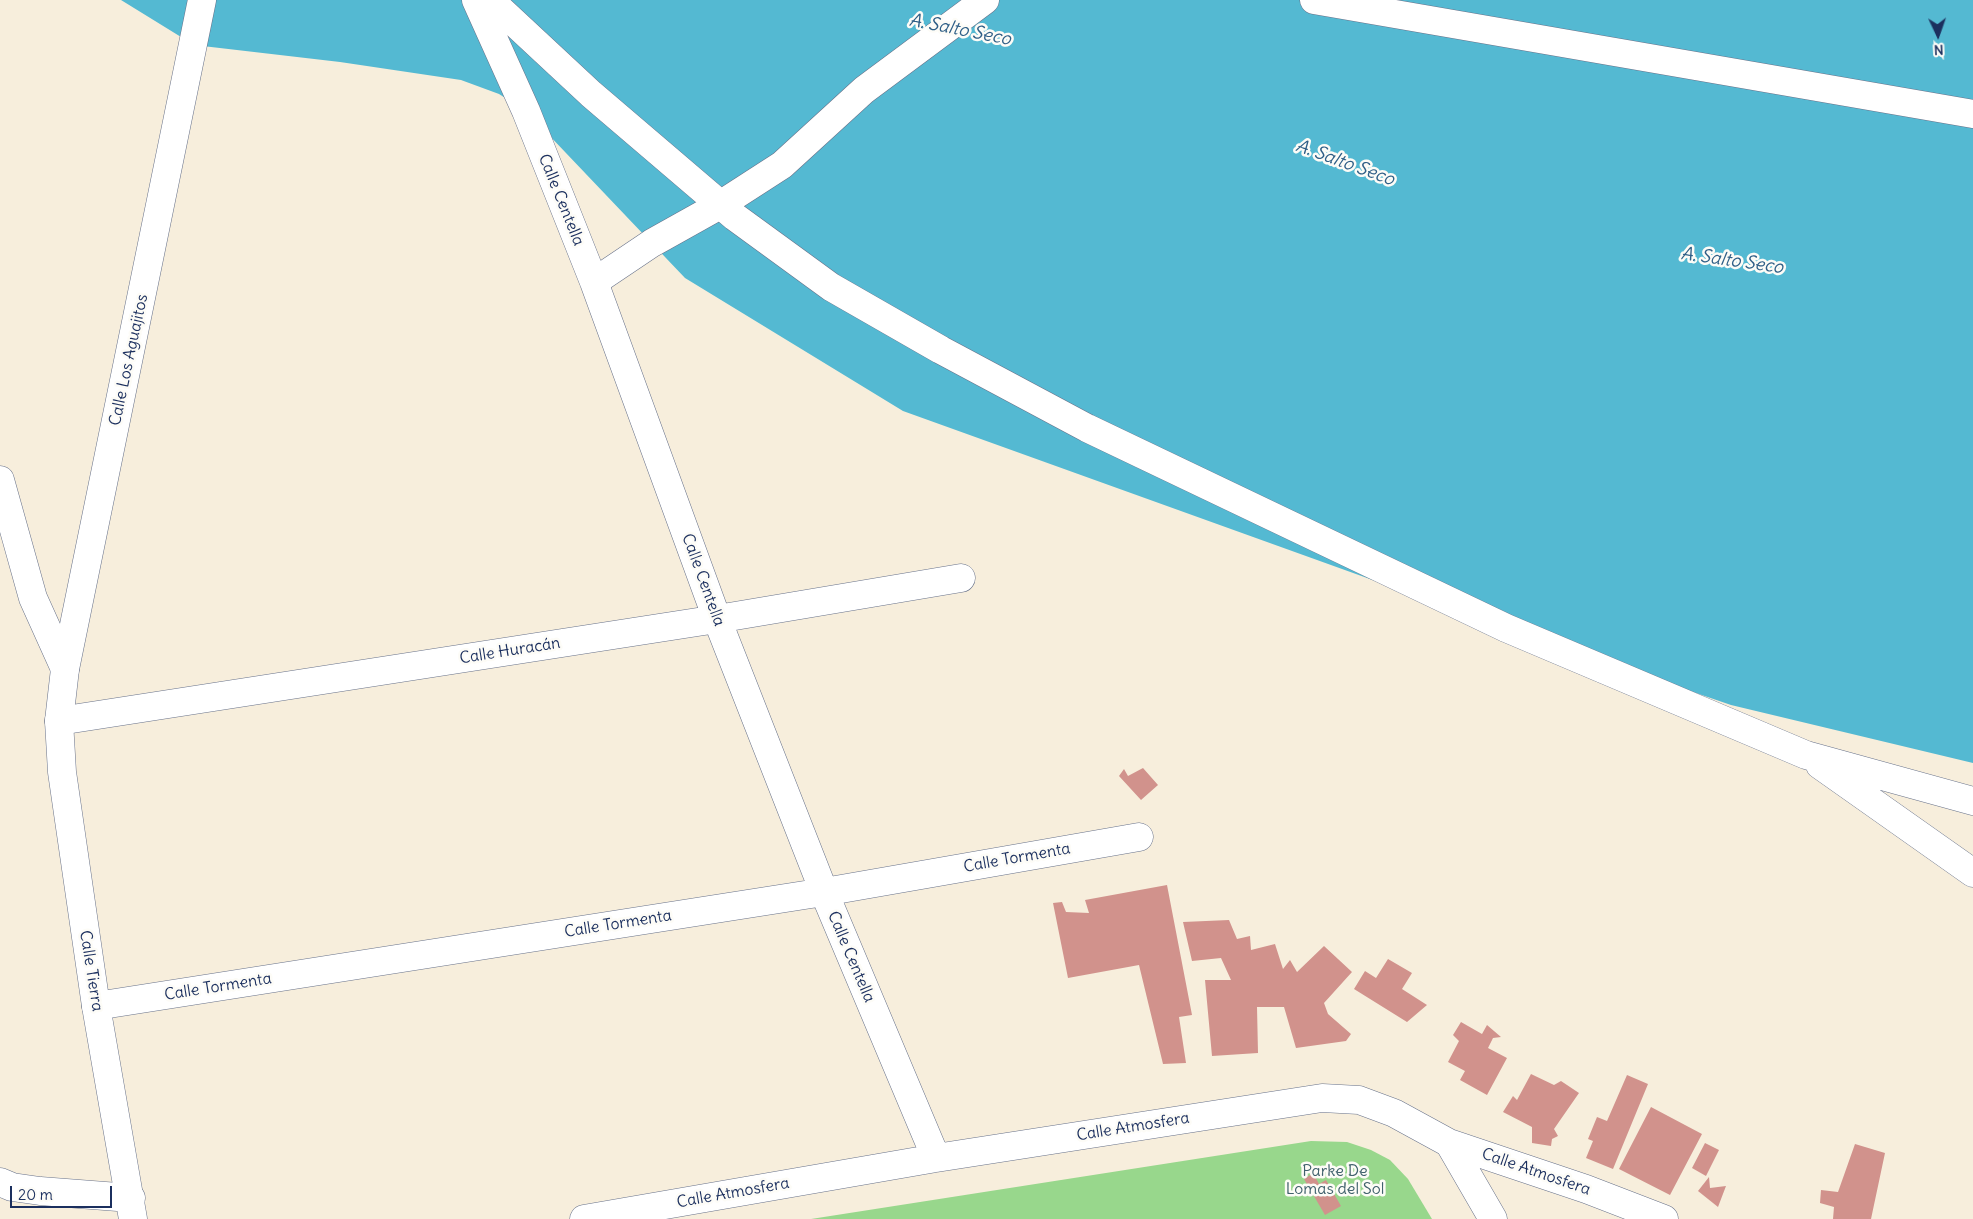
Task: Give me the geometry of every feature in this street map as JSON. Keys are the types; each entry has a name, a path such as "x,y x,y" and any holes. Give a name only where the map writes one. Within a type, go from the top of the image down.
{"street":[{"name":"Calle Los Aguajitos","path":"59,721 65,669 202,0"},
{"name":"Calle Centella","path":"476,0 526,110 594,282 717,620 824,892 936,1158"},
{"path":"490,0 591,94 720,205 831,287 941,350 1087,428 1506,628 1806,755 1973,801"},
{"path":"594,282 652,243 720,205 782,165 864,90 985,0"},
{"path":"1314,0 1973,114"},
{"path":"0,480 33,598 65,669"},
{"name":"Calle Huracán","path":"59,721 717,620 961,578"},
{"name":"Calle Tierra","path":"59,721 62,772 96,1006 132,1208"},
{"path":"1806,755 1973,873"},
{"name":"Calle Tormenta","path":"96,1006 824,892 1139,837"},
{"name":"Calle Atmosfera","path":"584,1219 936,1158 1322,1098 1359,1100 1394,1112 1449,1142 1586,1189 1664,1219"},
{"path":"1449,1142 1493,1219"},
{"path":"0,1182 12,1187 132,1208"}],"green space":[{"name":"Parke De Lomas del Sol","path":"1311,1141 1347,1142 1371,1150 1390,1160 1408,1179 1432,1219 811,1219"}],"water":[{"name":"A. Salto Seco","path":"121,0 1973,0 1973,763 1731,705 1506,628 903,411 685,278 526,111 499,94 461,80 340,62 194,45"}],"building":[{"path":"1143,768 1158,785 1141,800 1119,776 1124,769 1128,776"},
{"path":"1167,885 1192,1015 1179,1017 1186,1063 1163,1064 1139,965 1068,978 1053,903 1062,902 1066,912 1089,913 1085,900"},
{"path":"1229,920 1237,939 1250,936 1251,950 1275,944 1283,969 1290,960 1297,972 1324,946 1352,972 1324,1003 1328,1014 1351,1034 1346,1041 1296,1048 1284,1007 1257,1007 1258,1053 1212,1056 1205,980 1231,980 1221,958 1192,961 1183,922"},
{"path":"1388,959 1412,973 1402,989 1427,1005 1407,1022 1354,989 1365,971 1376,978"},
{"path":"1461,1022 1482,1034 1487,1025 1501,1037 1493,1038 1488,1048 1507,1058 1487,1095 1460,1080 1465,1071 1448,1062 1459,1041 1453,1035"},
{"path":"1531,1074 1554,1085 1561,1081 1579,1093 1554,1129 1558,1136 1552,1139 1551,1146 1532,1143 1532,1127 1503,1112 1513,1096 1517,1100"},
{"path":"1627,1075 1648,1084 1613,1169 1586,1158 1593,1141 1588,1139 1597,1117 1607,1121"},
{"path":"1651,1107 1702,1134 1670,1195 1619,1169"},
{"path":"1705,1143 1719,1150 1706,1176 1692,1168"},
{"path":"1855,1144 1885,1153 1871,1219 1833,1219 1834,1207 1820,1203 1821,1190 1838,1192"},
{"path":"1313,1173 1319,1184 1326,1180 1341,1206 1325,1215 1304,1179"},
{"path":"1709,1177 1710,1188 1726,1186 1718,1207 1698,1191"}]}
